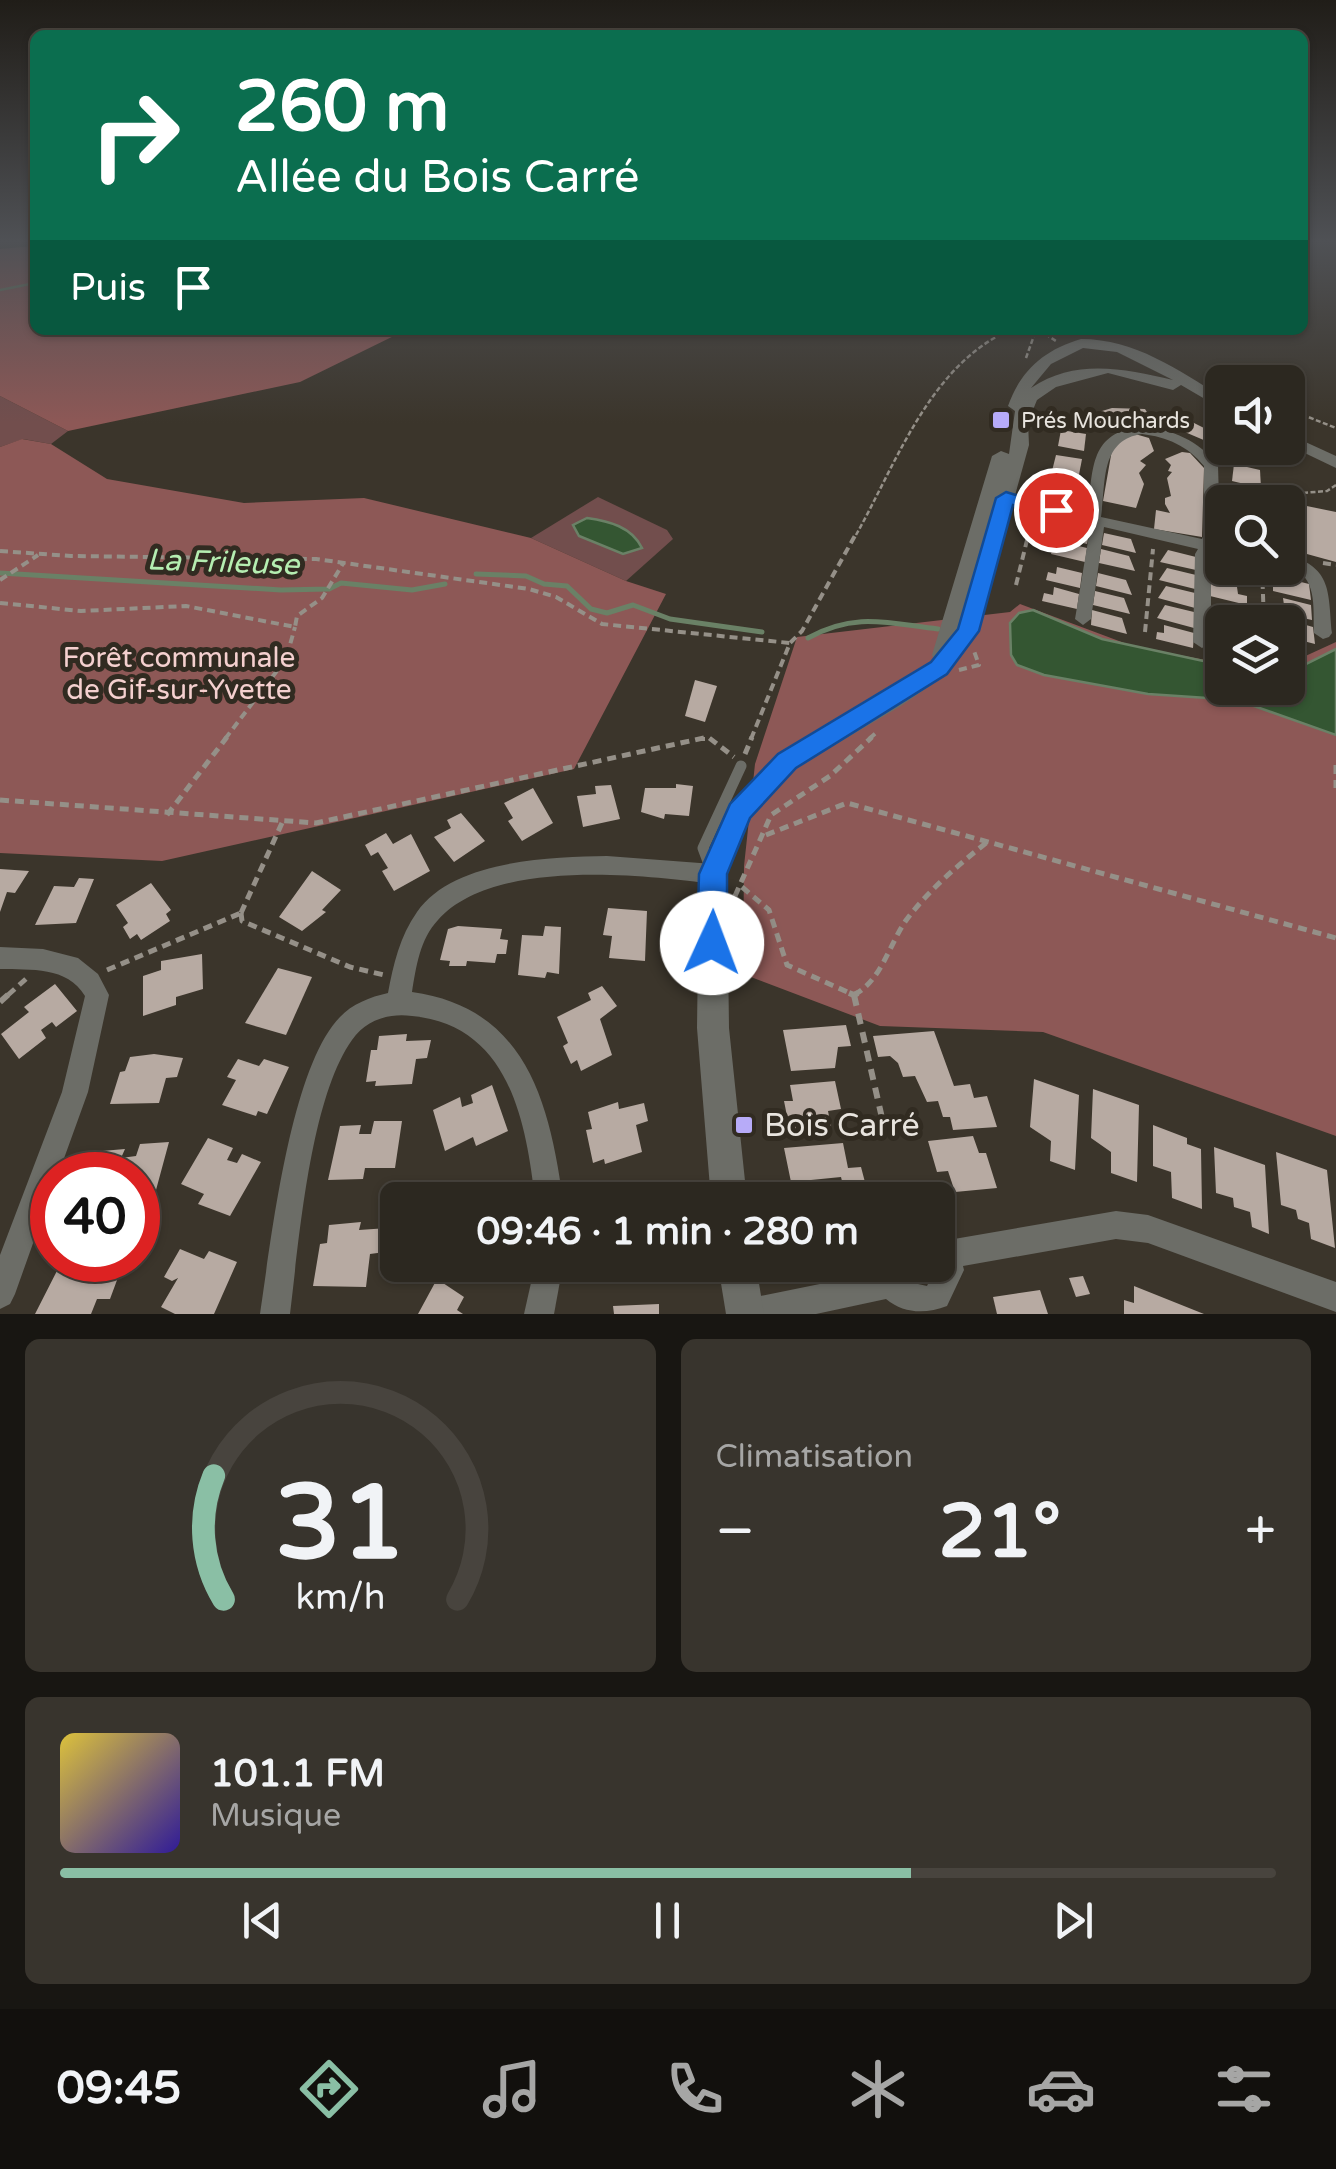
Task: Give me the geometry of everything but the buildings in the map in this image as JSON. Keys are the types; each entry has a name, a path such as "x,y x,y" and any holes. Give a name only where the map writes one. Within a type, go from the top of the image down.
{"street":[{"path":"1109,335 1128,351 1205,395"},
{"path":"727,1182 713,1028 713,874 739,812 787,761 939,668 968,631 1029,373 1038,362 1072,340 1091,340 1128,351"},
{"path":"1072,340 1074,362 1159,381 1205,398"},
{"path":"998,496 1022,436 1018,424 1031,394 1060,379 1131,368 1128,351"},
{"path":"1083,619 1098,529 1094,520 1109,440 1133,431 1162,434 1194,446 1211,465 1212,485"},
{"path":"1305,448 1336,462"},
{"path":"998,496 1205,543"},
{"path":"1202,642 1205,552"},
{"path":"1305,565 1317,575 1323,633"},
{"path":"275,1314 302,1152 334,1045 356,1017 400,990 415,936 432,910 452,893 478,883 581,866 713,874"},
{"path":"0,958 44,960 82,970 91,979 96,1010 75,1092 0,1294"},
{"path":"400,990 453,1014 498,1042 524,1084 540,1131 547,1182"},
{"path":"955,1243 1116,1225 1148,1229 1336,1297"},
{"path":"540,1314 546,1282"},
{"path":"744,1282 745,1314 859,1282"},
{"path":"892,1282 912,1300 938,1296 946,1282"}],"lane":[{"path":"713,874 703,848 741,766"}],"path":[{"path":"0,800 316,823 708,736 741,766 790,643 802,631 866,521 944,377 980,344 999,335"},
{"path":"1305,416 1336,428"},
{"path":"1305,493 1328,492 1336,485"},
{"path":"1016,584 1036,505"},
{"path":"1145,632 1154,534"},
{"path":"0,550 38,556 344,562 529,589 556,597 602,624 790,643"},
{"path":"0,580 38,556"},
{"path":"167,815 286,659 296,616 322,598 344,562"},
{"path":"0,603 81,611 186,606 294,627"},
{"path":"1336,765 1336,788"},
{"path":"764,835 847,804 1336,938"},
{"path":"282,822 241,913 242,921 400,990"},
{"path":"854,996 866,990 875,978 904,923 986,843"},
{"path":"745,866 742,887 762,898 774,914 787,964 854,996"},
{"path":"91,979 241,913"},
{"path":"0,1002 44,960"},
{"path":"854,996 882,1118"}],"shaded area":[{"path":"0,396 68,431 51,444 23,439 0,447"},
{"path":"598,497 667,530 673,539 626,581 531,538"},
{"path":"587,518 626,530 642,548 623,554 579,536 573,525"},
{"path":"1033,610 1102,639 1205,661 1205,698 1148,694 1044,675 1017,665 1011,655 1010,623 1019,613"},
{"path":"1336,649 1336,735 1251,705 1305,705 1305,664"}],"green space":[{"path":"0,300 30,300 30,335 396,335 300,382 68,431 0,396"},
{"name":"Forêt communale de Gif-sur-Yvette","path":"22,439 51,444 107,479 244,503 364,498 531,538 626,581 666,594 574,769 162,861 0,853 0,447"},
{"path":"1020,604 1135,647 1205,660 1205,705 1305,705 1305,656 1336,642 1336,1136 1043,1032 880,1026 743,974 744,866 755,764 797,637 1010,612"}],"waterway":[{"name":"La Frileuse","path":"0,573 281,590 329,589 341,583 412,590 445,584"},
{"name":"La Frileuse","path":"476,574 526,576 544,584 567,586 591,609 607,613 633,605 670,619 762,632"},
{"name":"La Frileuse","path":"808,638 856,622 938,629"}],"place":[{"name":"Prés Mouchards","path":"1001,420"},
{"name":"Bois Carré","path":"744,1125"}],"route":[{"path":"712,943 713,874 739,812 787,761 939,668 968,631 1006,498 1056,510"}]}
